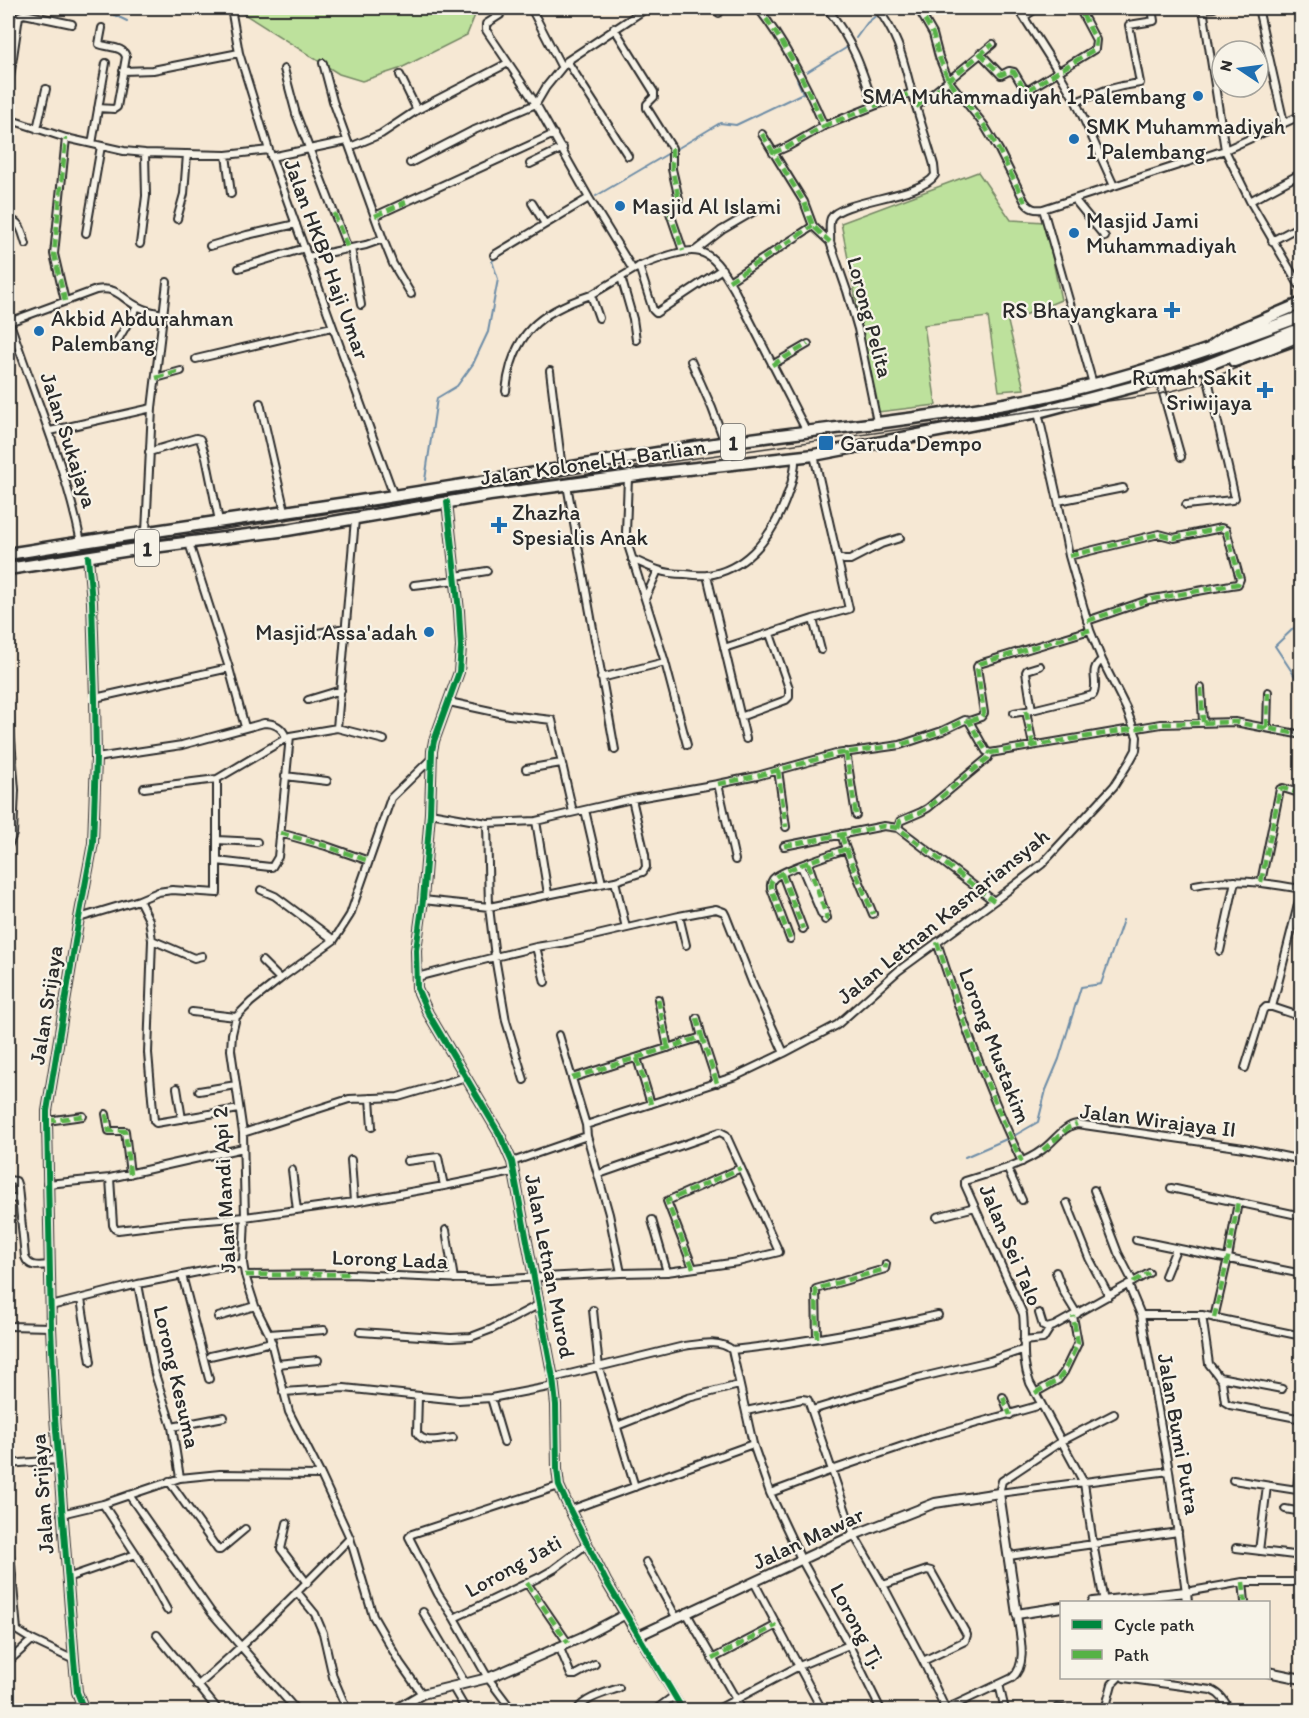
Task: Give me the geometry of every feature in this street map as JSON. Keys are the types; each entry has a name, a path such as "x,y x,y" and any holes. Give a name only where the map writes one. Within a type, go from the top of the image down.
{"highway":[{"path":"1208,350 1227,335 1302,303"},
{"name":"1","path":"1245,343 1302,316"},
{"name":"1","path":"8,554 725,443 996,405 1093,384 1208,350 1302,328"},
{"path":"1207,365 1232,362 1302,337"},
{"name":"Jalan Kolonel H. Barlian","path":"8,569 286,530 447,502 567,485 814,455 1038,412 1207,365 1245,343"},
{"path":"659,453 661,472"}],"street":[{"path":"231,8 239,53 270,154 348,144 381,134 417,110 508,63"},
{"path":"500,8 500,15 487,22 485,28 519,76 589,198 636,268 653,310 658,313 722,269"},
{"path":"531,8 561,66"},
{"path":"410,163 472,131 536,104 561,66 614,28 647,8"},
{"path":"758,8 780,38 824,126"},
{"path":"827,8 854,48 874,106"},
{"path":"830,242 831,220 834,215 863,202 920,186 934,178 936,172 902,52 895,34 878,8"},
{"path":"918,8 933,34 949,81 984,125 1030,208 1043,209 1225,150 1299,116 1302,125"},
{"path":"1018,8 1076,102 1114,186"},
{"path":"1024,17 1037,8"},
{"path":"980,53 1001,75 1010,71 1014,72 1025,90 1028,90 1093,51 1096,40 1079,8"},
{"path":"1076,102 1114,88 1140,83 1129,26 1154,21 1152,8"},
{"path":"1214,8 1203,8 1225,150 1250,201 1302,290"},
{"path":"1258,8 1284,123"},
{"path":"8,91 19,16 24,14 72,24"},
{"path":"98,108 116,108 126,57 122,50 99,44 102,28"},
{"path":"614,28 654,92 654,97 647,104 647,108 672,148 672,169 679,198 669,210 683,251"},
{"path":"916,107 993,44"},
{"path":"123,71 153,70 239,53"},
{"path":"567,61 628,156"},
{"path":"92,144 106,63"},
{"path":"323,63 333,101 383,239 393,264 411,294"},
{"path":"284,69 289,92 309,148 349,248 361,305"},
{"path":"400,75 417,110"},
{"path":"38,129 46,88"},
{"path":"773,153 824,126 912,93"},
{"name":"Jalan HKBP Haji Umar","path":"8,119 66,138 145,153 270,154 394,496"},
{"path":"375,216 554,134"},
{"name":"Lorong Pelita","path":"762,134 804,202 813,226 830,242 858,329 877,422"},
{"path":"65,301 54,254 66,138"},
{"path":"86,233 100,146"},
{"path":"533,172 528,165 562,148"},
{"path":"140,244 146,195 145,153"},
{"path":"177,219 185,187 187,154"},
{"path":"226,155 231,194"},
{"path":"1250,201 1302,173"},
{"path":"494,255 589,198"},
{"path":"1074,199 1105,237"},
{"path":"532,203 545,224"},
{"path":"696,250 723,230 765,205"},
{"path":"1043,209 1093,384"},
{"path":"8,221 13,220 18,223 26,244"},
{"path":"210,246 296,224"},
{"path":"1272,241 1302,225"},
{"path":"729,281 813,226"},
{"path":"308,256 383,239"},
{"path":"239,268 304,248"},
{"path":"506,391 507,374 521,341 529,330 551,311 591,295 636,268 683,251 696,250 709,256 722,269 807,432"},
{"path":"621,277 633,319 636,340"},
{"path":"146,532 152,408 167,282"},
{"path":"8,319 108,288 137,306 163,314"},
{"path":"591,295 599,318"},
{"path":"114,345 137,306"},
{"name":"Jalan Sukajaya","path":"8,319 50,431 81,542"},
{"path":"196,359 332,327"},
{"path":"772,365 808,344"},
{"path":"691,361 725,443"},
{"path":"1186,505 1235,498 1207,365"},
{"path":"156,378 181,371"},
{"path":"550,371 562,470"},
{"path":"1159,379 1181,457"},
{"path":"260,403 285,512"},
{"path":"50,431 152,408"},
{"name":"Jalan Letnan Kasnariansyah","path":"586,1125 735,1076 837,1025 898,971 1042,864 1114,786 1131,761 1136,750 1137,737 1087,621 1069,556 1038,412"},
{"path":"149,452 196,438 200,439 219,521"},
{"path":"724,648 849,609 814,455"},
{"path":"633,559 658,570 680,574 707,575 723,572 734,566 766,539 776,523 792,478 795,457"},
{"path":"628,477 626,538 665,662 687,745"},
{"path":"567,485 615,750"},
{"path":"1058,501 1123,488"},
{"name":"Jalan Letnan Murod","path":"447,502 461,647 459,672 434,741 423,900 416,950 417,988 428,1013 500,1135 512,1162 553,1382 559,1486 587,1544 638,1636 683,1710"},
{"path":"337,728 355,519"},
{"path":"1069,556 1159,534 1174,538 1221,528 1226,530 1240,579 1238,584 1138,602 1087,621"},
{"path":"837,557 850,560 881,544 900,538"},
{"path":"189,543 229,668 245,728"},
{"name":"Jalan Srijaya","path":"84,1710 77,1692 57,1460 51,1327 47,1111 93,843 96,758 95,698 88,557"},
{"path":"646,598 658,570"},
{"path":"414,585 487,572"},
{"path":"707,575 746,739"},
{"path":"813,619 821,650"},
{"path":"296,637 345,628"},
{"path":"430,813 487,823 536,820 632,799 718,784 846,752 900,745 942,731 965,720 981,717 984,713 977,667 979,664 1090,630"},
{"path":"740,717 789,697 789,688 770,634"},
{"path":"1014,713 1092,695 1096,690 1094,668 1102,660"},
{"path":"601,678 665,662"},
{"path":"1033,745 1026,672 1040,666"},
{"path":"95,698 229,668"},
{"path":"1200,688 1203,722"},
{"path":"308,700 341,690"},
{"path":"1267,728 1268,692"},
{"path":"8,701 13,834 8,846"},
{"path":"449,702 509,715 552,720 573,812"},
{"path":"969,721 986,751 990,753 1161,724 1235,722 1302,735"},
{"path":"96,758 182,745 264,723 272,723 280,727 288,737 278,857 272,867 217,861"},
{"path":"144,788 217,779 288,737 337,728 384,740"},
{"path":"846,752 856,815"},
{"path":"898,828 900,821 928,808 988,758 990,753"},
{"path":"192,1012 236,1017 280,979 334,940 350,915 391,798 432,758"},
{"path":"526,769 561,764"},
{"path":"778,770 786,827"},
{"path":"285,776 327,781"},
{"path":"79,918 158,892 172,890 218,893 217,779"},
{"path":"718,784 735,860"},
{"path":"1262,882 1280,788 1302,794"},
{"path":"423,900 489,907 615,881 644,871 645,855 632,799"},
{"path":"585,810 602,883"},
{"path":"536,820 548,894"},
{"path":"487,823 489,907 495,957 506,1021 524,1080"},
{"path":"784,846 884,826 898,828 994,901"},
{"path":"280,833 369,861"},
{"path":"841,834 873,914"},
{"path":"217,840 257,842"},
{"path":"790,939 771,886 773,880 804,864 846,849"},
{"path":"804,864 827,918 826,920 824,920 804,864"},
{"path":"782,874 803,928"},
{"path":"1195,885 1217,880 1235,880 1302,889 1272,1007"},
{"path":"1220,951 1235,880"},
{"path":"615,881 626,928"},
{"path":"261,890 275,896 334,940"},
{"path":"139,900 149,920 152,940 148,1070 154,1121 156,1123 239,1109"},
{"path":"417,977 536,947 716,909 724,912 782,1054"},
{"path":"679,916 686,945"},
{"path":"152,940 194,958 202,956"},
{"name":"Lorong Mustakim","path":"938,942 964,1024 1007,1133 1022,1162"},
{"path":"536,947 545,982"},
{"path":"262,961 280,979"},
{"path":"658,999 668,1048"},
{"path":"1245,1068 1263,1010 1266,1007 1302,1017"},
{"name":"Jalan Mandi Api 2","path":"236,1017 231,1050 243,1133 245,1217 243,1263 245,1275 255,1306 272,1342 289,1412 350,1538 373,1617 400,1663 422,1694"},
{"path":"698,1018 717,1083"},
{"path":"559,1035 586,1125 609,1214 621,1273"},
{"path":"572,1078 702,1037"},
{"path":"637,1058 651,1104"},
{"path":"243,1133 349,1099 398,1097 466,1077"},
{"path":"199,1091 236,1085"},
{"path":"177,1088 182,1119"},
{"path":"370,1098 372,1127"},
{"path":"106,1114 109,1131 125,1131 130,1174"},
{"path":"47,1121 83,1116"},
{"name":"Jalan Wirajaya II","path":"1022,1162 1043,1150 1069,1127 1077,1124 1244,1148 1302,1160"},
{"path":"598,1174 720,1132 726,1135 741,1168 667,1201 693,1268"},
{"path":"512,1162 587,1136"},
{"path":"47,1184 110,1178 243,1148"},
{"path":"407,1161 438,1157 444,1186"},
{"path":"351,1160 354,1202"},
{"name":"Jalan Sei Talo","path":"1022,1162 966,1180 965,1185 1020,1303 1023,1314 1024,1368 1041,1405 1084,1483 1104,1601"},
{"name":"Lorong Lada","path":"245,1275 350,1274 489,1280 668,1272 738,1262 779,1252 741,1168"},
{"name":"Jalan Sei Talo","path":"1007,1168 1022,1200"},
{"path":"292,1170 297,1210"},
{"path":"110,1178 113,1225 118,1230 184,1221 245,1217 354,1202 513,1172"},
{"path":"8,1180 17,1182 24,1257 30,1264 50,1265"},
{"path":"1171,1188 1302,1216"},
{"name":"Jalan Bumi Putra","path":"1094,1190 1131,1283 1141,1315 1169,1471 1186,1592"},
{"path":"8,1199 19,1198"},
{"path":"1214,1318 1238,1202"},
{"path":"1067,1203 1089,1258 1109,1296"},
{"path":"937,1217 975,1207"},
{"path":"652,1220 668,1272"},
{"path":"446,1230 454,1279"},
{"path":"1136,1240 1302,1274"},
{"path":"1165,1276 1176,1249"},
{"path":"51,1306 138,1284 243,1263"},
{"path":"817,1338 816,1289 885,1266"},
{"path":"1035,1393 1062,1376 1078,1343 1075,1315 1056,1272"},
{"path":"1023,1341 1043,1339 1050,1328 1149,1273"},
{"path":"182,1275 209,1379"},
{"name":"Lorong Kesuma","path":"138,1284 155,1374 172,1427 180,1478"},
{"path":"81,1299 91,1362"},
{"path":"360,1332 451,1338 471,1336 492,1329 538,1305"},
{"path":"218,1317 255,1306"},
{"path":"593,1310 599,1368 634,1487"},
{"path":"1039,1313 1043,1326 1050,1328"},
{"path":"284,1392 344,1388 458,1400 491,1398 684,1346 705,1344 728,1346 732,1350 891,1326 938,1315"},
{"path":"1141,1315 1202,1315 1302,1336"},
{"path":"1202,1315 1209,1364 1223,1385 1224,1400 1227,1404 1302,1419"},
{"path":"8,1326 51,1327"},
{"path":"269,1334 324,1330"},
{"path":"210,1356 272,1342"},
{"name":"Lorong Tj.","path":"732,1350 753,1444 770,1493 801,1559 849,1645 881,1710"},
{"path":"812,1410 1023,1350"},
{"path":"277,1364 318,1359"},
{"path":"1219,1377 1282,1389"},
{"path":"617,1426 688,1398 739,1385"},
{"path":"418,1397 417,1434 420,1438 426,1441 453,1438"},
{"path":"1003,1397 1010,1415"},
{"path":"491,1398 504,1442"},
{"path":"746,1411 804,1398 808,1400 854,1534 923,1661 945,1710 999,1684 1016,1674 1022,1665 999,1492 1002,1481 1062,1441 1114,1413"},
{"path":"770,1493 938,1434 1041,1405"},
{"path":"172,1427 224,1417"},
{"path":"1233,1480 1299,1490 1302,1431"},
{"path":"570,1510 753,1444"},
{"path":"8,1464 57,1460"},
{"path":"999,1492 1169,1471"},
{"path":"61,1514 103,1504 180,1478 220,1474 321,1475"},
{"path":"169,1481 218,1550 245,1529"},
{"path":"512,1710 488,1678 438,1594 409,1537 559,1486"},
{"path":"1259,1551 1267,1486"},
{"name":"Jalan Mawar","path":"638,1636 854,1534 935,1503 999,1492"},
{"path":"129,1495 211,1612 296,1710"},
{"path":"103,1504 136,1554 167,1610"},
{"path":"1285,1509 1302,1512"},
{"path":"287,1524 281,1549 307,1583"},
{"path":"8,1532 17,1630"},
{"path":"1009,1556 1178,1532"},
{"path":"197,1686 242,1647 350,1538"},
{"name":"Lorong Jati","path":"454,1618 554,1569 587,1544"},
{"path":"1236,1548 1302,1556"},
{"path":"67,1578 136,1554"},
{"path":"646,1562 676,1617"},
{"path":"883,1585 927,1570 931,1571 967,1635 964,1641 923,1661"},
{"path":"754,1582 822,1710"},
{"path":"1243,1582 1245,1601"},
{"path":"1112,1601 1243,1582 1302,1582"},
{"path":"527,1583 568,1642"},
{"path":"297,1592 315,1614 333,1677 347,1710"},
{"path":"1186,1592 1187,1601"},
{"path":"1017,1614 1060,1607"},
{"path":"423,1612 465,1683"},
{"path":"686,1612 742,1710"},
{"path":"395,1710 422,1694 488,1678 626,1614"},
{"path":"8,1625 32,1640 74,1660"},
{"path":"712,1659 777,1625"},
{"path":"157,1635 218,1710"},
{"path":"8,1662 32,1640"},
{"path":"716,1710 799,1666 849,1645"},
{"path":"559,1646 571,1674 575,1675 595,1664"},
{"path":"1270,1672 1302,1679"},
{"path":"1105,1710 1112,1684 1116,1679"},
{"path":"1137,1679 1211,1690 1222,1697 1229,1710"},
{"path":"999,1684 1005,1710"},
{"path":"452,1686 466,1710"},
{"path":"577,1710 588,1701 618,1688"},
{"path":"655,1710 674,1696"},
{"path":"1057,1708 1068,1710"}],"green space":[{"path":"240,8 466,8 477,10 467,35 399,69 362,81 339,74 241,12"},
{"path":"978,172 1011,220 1045,222 1061,300 1008,322 1024,389 999,391 988,317 924,325 936,405 878,412 841,223"}],"waterway":[{"path":"100,8 127,21"},
{"path":"856,38 867,23 878,14"},
{"path":"807,72 846,48"},
{"path":"675,150 720,123 736,125 803,93 797,79"},
{"path":"596,196 669,153"},
{"path":"425,480 437,398 457,386 473,364 488,332 498,279 492,261 544,228"},
{"path":"1302,616 1296,626 1275,646 1302,687"},
{"path":"1012,1137 1038,1122 1046,1090 1059,1059 1081,987 1101,984 1123,920"},
{"path":"965,1157 1009,1138"}],"tram line":[{"path":"8,562 661,463 1160,394 1195,385 1302,341"}],"marked path":[{"path":"716,8 719,13"},
{"path":"758,8 795,65 824,126 912,93"},
{"path":"918,8 933,34 949,81 984,125 1025,202"},
{"path":"980,53 1001,75 1009,71 1014,72 1023,87 1028,90 1095,49 1096,40 1079,8"},
{"path":"916,107 993,44"},
{"path":"773,153 824,126"},
{"path":"762,134 804,202 813,226 830,242"},
{"path":"65,301 54,254 66,138"},
{"path":"672,148 672,169 679,199 669,210 683,251"},
{"path":"375,216 406,202"},
{"path":"334,213 348,249"},
{"path":"729,281 813,226"},
{"path":"772,365 808,344"},
{"path":"156,378 181,371"},
{"path":"1069,556 1159,534 1174,538 1221,528 1226,530 1240,579 1238,584 1148,600 1087,621"},
{"path":"969,721 981,717 984,713 977,667 979,664 1090,630"},
{"path":"1201,688 1203,722"},
{"path":"1267,728 1268,692"},
{"path":"1026,711 1033,745"},
{"path":"718,784 757,776 836,754 900,745 942,731 965,720 969,721 986,751 990,753"},
{"path":"898,828 900,821 928,808 988,758 990,753 1161,724 1235,722 1302,735"},
{"path":"846,752 856,815"},
{"path":"778,770 786,827"},
{"path":"1261,882 1280,789 1302,794"},
{"path":"784,846 884,826 898,828 994,901"},
{"path":"280,833 369,861"},
{"path":"790,939 771,888 771,882 786,871 846,849 841,834"},
{"path":"846,849 873,914"},
{"path":"808,863 827,918 825,920"},
{"path":"782,874 803,929"},
{"path":"937,942 976,1054 1022,1162"},
{"path":"658,999 668,1048"},
{"path":"697,1018 702,1037"},
{"path":"572,1078 702,1037 717,1083"},
{"path":"637,1058 651,1104"},
{"path":"106,1114 109,1131 125,1131 130,1174"},
{"path":"47,1121 83,1116"},
{"path":"1043,1150 1069,1127 1077,1124"},
{"path":"693,1268 667,1201 741,1168"},
{"path":"1214,1318 1238,1202"},
{"path":"817,1338 816,1289 885,1269 886,1264"},
{"path":"1133,1282 1149,1273"},
{"path":"245,1275 350,1274"},
{"path":"1035,1393 1058,1380 1064,1372 1078,1343 1073,1316"},
{"path":"1003,1397 1010,1415"},
{"path":"1243,1582 1245,1601"},
{"path":"527,1583 568,1643"},
{"path":"712,1659 777,1625"}],"cycle path":[{"path":"447,502 461,647 459,672 432,751 430,813 423,900 416,950 417,988 428,1013 500,1135 512,1162 553,1378 559,1486 606,1581 683,1710"},
{"path":"84,1710 77,1692 55,1417 47,1111 93,843 96,758 95,698 88,557"}],"place":[{"name":"SMA Muhammadiyah 1 Palembang","path":"1198,96"},
{"name":"SMK Muhammadiyah 1 Palembang","path":"1074,139"},
{"name":"Masjid Al Islami","path":"620,206"},
{"name":"Masjid Jami Muhammadiyah","path":"1074,233"},
{"name":"RS Bhayangkara","path":"1172,310"},
{"name":"Akbid Abdurahman Palembang","path":"39,331"},
{"name":"Rumah Sakit Sriwijaya","path":"1265,390"},
{"name":"Garuda Dempo","path":"826,443"},
{"name":"Zhazha Spesialis Anak","path":"499,525"},
{"name":"Masjid Assa'adah","path":"429,632"}]}
